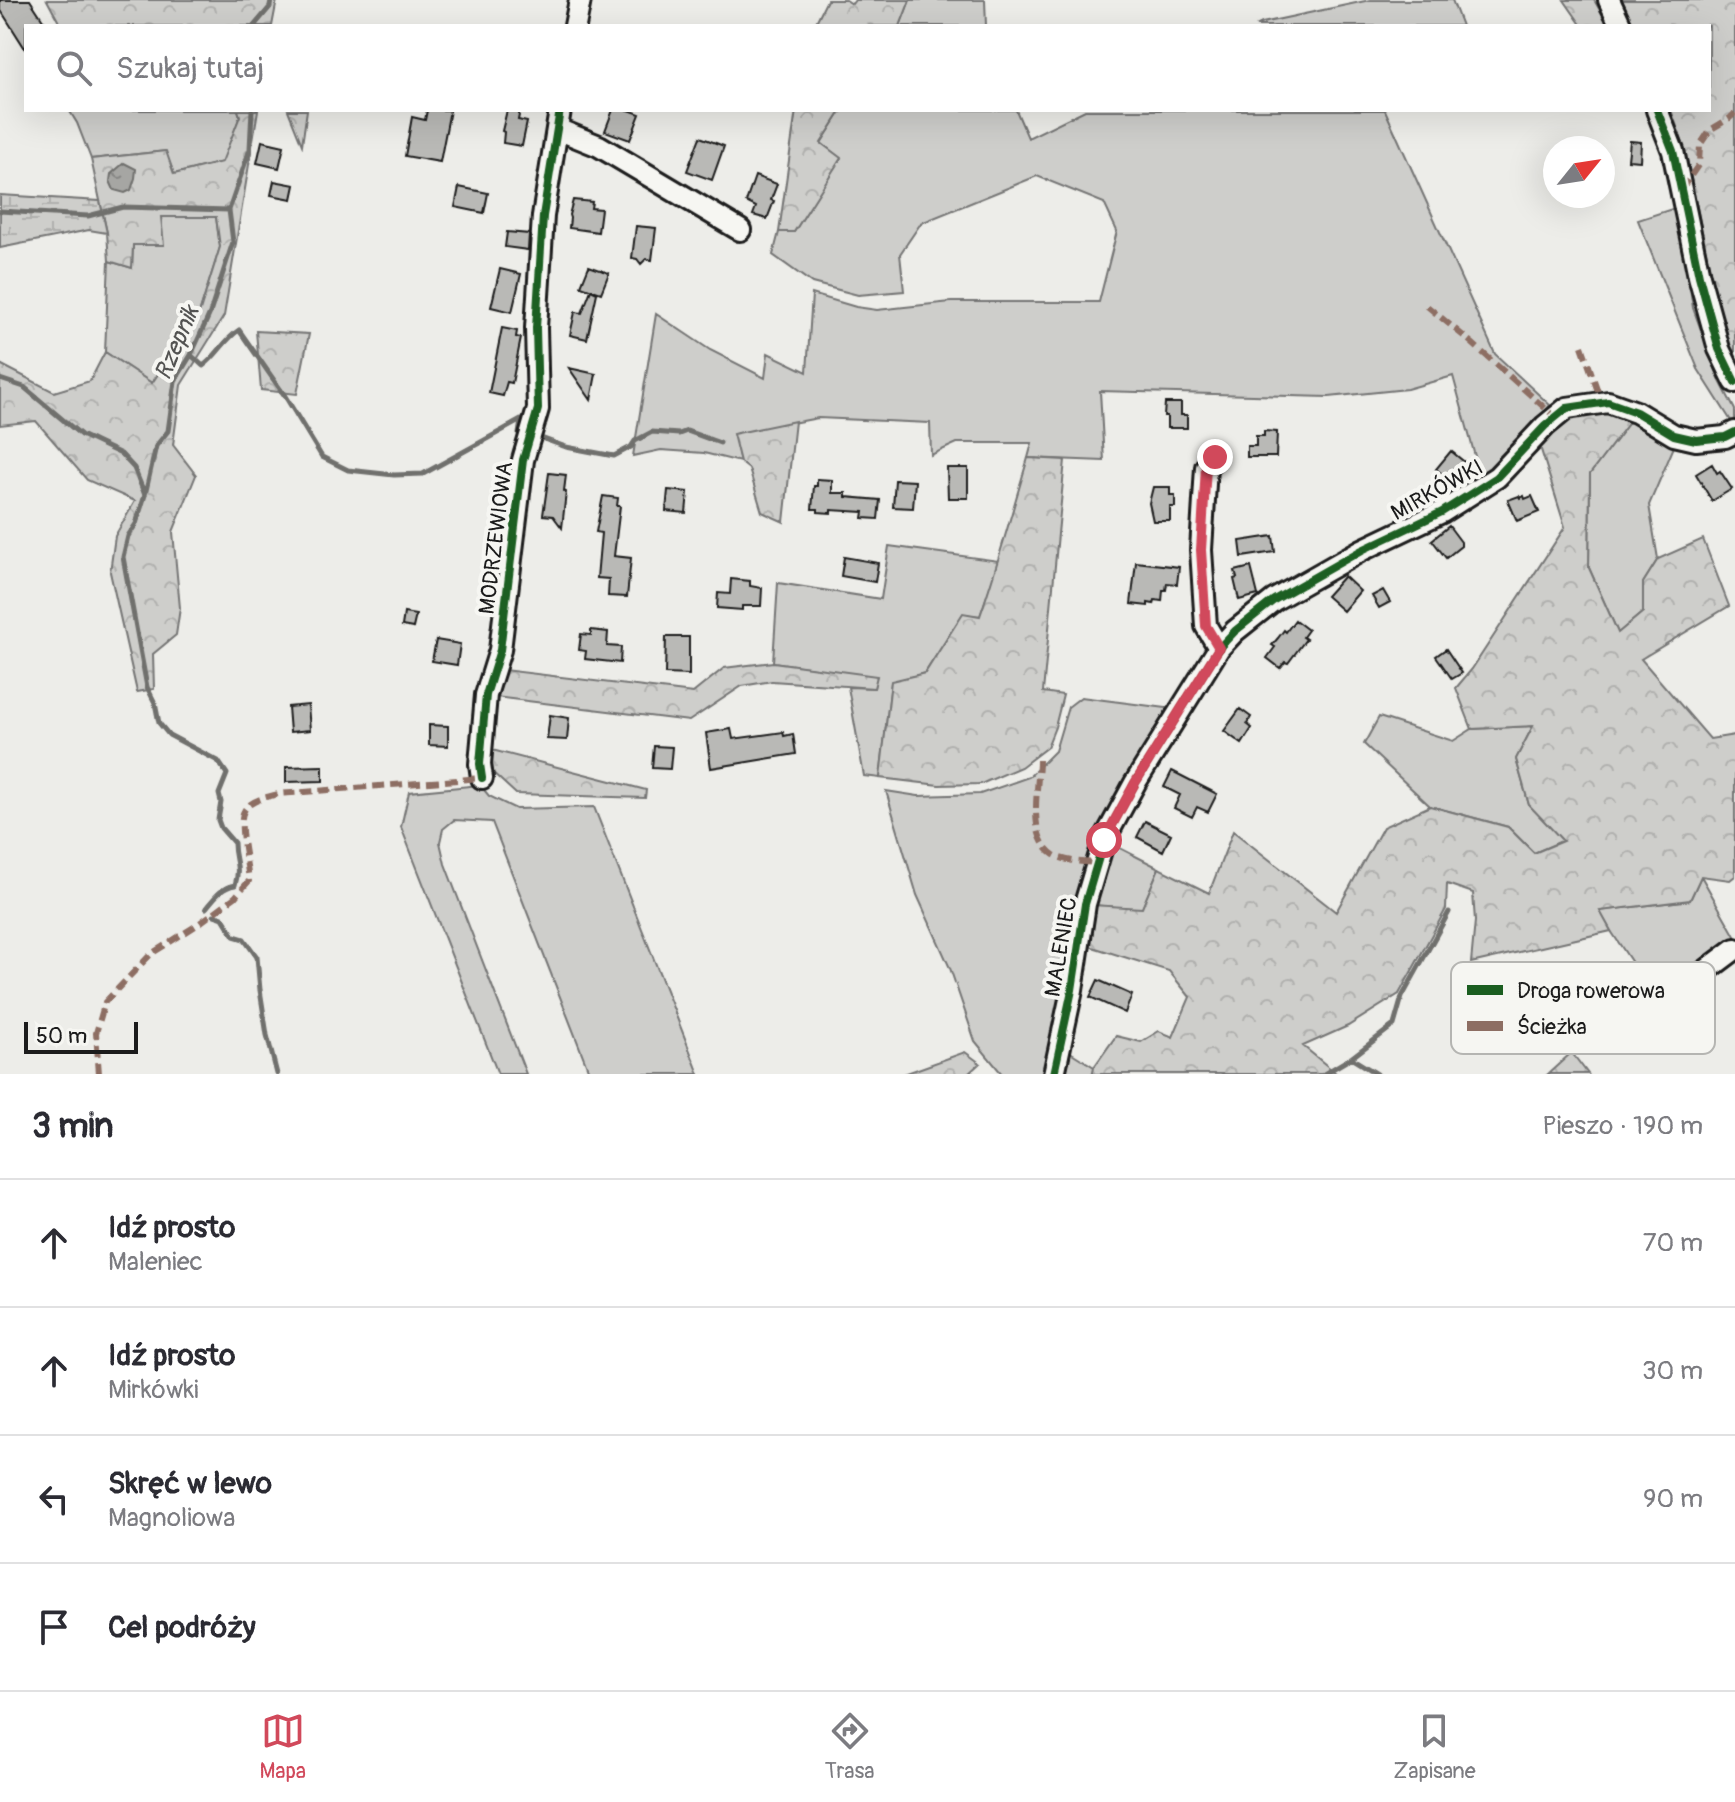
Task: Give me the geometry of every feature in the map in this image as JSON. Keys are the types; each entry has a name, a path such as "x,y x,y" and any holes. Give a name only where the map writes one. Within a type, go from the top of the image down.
{"street":[{"path":"575,24 580,0"},
{"path":"1609,0 1620,24"},
{"path":"1658,112 1673,151 1699,276 1719,349 1735,382"},
{"path":"558,119 740,230"},
{"name":"MODRZEWIOWA","path":"482,778 480,764 486,695 500,650 523,460 538,409 536,328 543,216 558,119"},
{"name":"MIRKÓWKI","path":"1185,705 1219,648 1274,600 1362,550 1442,512 1497,477 1545,426 1567,408 1608,402 1636,412 1674,435 1696,440 1725,437 1735,432"},
{"path":"1215,457 1206,467 1201,550 1206,626 1219,648"},
{"name":"MALENIEC","path":"1054,1074 1072,990 1085,904 1104,840 1135,783 1185,705"},
{"path":"1715,964 1735,949"}],"green space":[{"path":"47,0 277,0 272,24 60,24"},
{"path":"827,0 846,0 852,4 855,0 910,0 901,24 815,24"},
{"path":"910,0 985,0 986,24 901,24"},
{"path":"1370,0 1452,0 1461,24 1260,24"},
{"path":"1564,0 1594,0 1608,24 1581,24"},
{"path":"1620,0 1735,0 1735,369 1726,349 1685,149 1672,112 1711,112 1711,24 1633,24"},
{"path":"70,112 239,112 240,116 223,162 174,174 165,151 91,159"},
{"path":"239,112 258,112 224,316 181,385 173,445 196,475 173,532 180,608 176,635 153,654 154,689 137,692 110,572 115,536 135,501 87,480 36,421 0,425 0,364 54,392 90,381 105,352 152,383 200,311 220,247 216,217 161,217 164,245 133,245 132,268 109,261 107,233 91,159 166,151 174,174 222,162 240,116"},
{"path":"289,112 307,112 302,145"},
{"path":"796,112 841,112 821,143 841,158 794,232 779,232"},
{"path":"841,112 1017,112 1028,138 1081,112 1386,112 1495,354 1550,405 1509,457 1482,482 1453,376 1407,389 1329,397 1100,391 1104,461 1028,458 1032,443 957,443 931,455 930,423 818,418 734,434 740,462 704,453 661,450 633,456 656,314 710,350 765,378 768,353 807,372 812,294 877,310 951,302 1099,302 1117,231 1104,203 1037,176 921,223 900,254 904,291 858,295 812,283 773,255 779,232 794,232 840,158 821,143"},
{"path":"0,195 100,201 107,233 89,230 0,248"},
{"path":"1678,207 1693,308 1719,379 1735,410 1733,424 1698,369 1638,220"},
{"path":"160,217 216,217 220,247 200,311 152,384 105,352 109,261 132,268 133,245"},
{"path":"256,331 309,334 297,394 261,390"},
{"path":"1603,408 1633,417 1590,474 1589,568 1618,633 1643,612 1643,583 1658,559 1703,539 1729,606 1641,659 1710,739 1735,735 1735,876 1730,880 1701,876 1690,900 1600,911 1611,931 1475,962 1471,962 1475,921 1473,893 1447,884 1446,909 1399,994 1348,1026 1303,1046 1337,1074 1093,1074 1094,1067 1116,1036 1141,1042 1159,1031 1173,1037 1190,997 1169,971 1083,944 1091,905 1142,908 1159,868 1209,893 1233,831 1336,912 1383,827 1430,806 1508,827 1534,853 1563,841 1529,805 1516,759 1533,726 1472,729 1456,688 1472,669 1565,527 1538,440 1569,415"},
{"path":"1633,417 1676,442 1649,505 1658,559 1643,583 1643,612 1618,633 1589,568 1590,474"},
{"path":"795,421 784,522 762,512 749,469 740,462 733,434"},
{"path":"1028,458 1065,460 1043,692 1063,695 1047,747 1021,767 981,784 939,785 880,778 891,681 925,673 963,613 980,616"},
{"path":"889,546 999,561 980,616 963,614 925,673 891,682 880,778 864,776 848,687 874,688 876,677 773,662 778,583 881,599"},
{"path":"773,662 877,676 874,688 772,681 742,686 689,721 495,697 504,670 693,693 724,668"},
{"path":"1081,697 1174,709 1127,784 1049,1074 1002,1074 975,1041 950,968 917,895 886,791 918,796 980,794 1029,777 1055,751 1068,707"},
{"path":"1379,717 1453,741 1472,729 1533,726 1516,759 1529,805 1564,840 1534,853 1508,827 1430,806 1364,744"},
{"path":"492,750 646,790 645,798 516,794 490,770"},
{"path":"480,785 489,796 516,809 594,807 699,1074 590,1074 492,822 454,820 443,829 440,842 445,864 526,1074 498,1074 401,827 409,792"},
{"path":"1108,842 1159,868 1142,909 1091,905"},
{"path":"1701,876 1735,936 1702,962 1632,962 1599,911 1690,900"},
{"path":"1067,1050 1094,1067 1093,1074 1058,1074"},
{"path":"965,1052 980,1063 968,1074 904,1074"},
{"path":"1573,1054 1588,1074 1548,1074"}],"water":[{"path":"124,163 136,169 131,190 125,193 114,190 110,181 111,174"}],"building":[{"path":"0,0 30,0 46,24 24,24 24,47 0,9"},
{"path":"427,112 450,112 440,162 405,156 412,117 425,120"},
{"path":"507,112 520,112 518,120 527,122 522,146 503,143"},
{"path":"612,112 640,114 630,140 605,131"},
{"path":"700,137 724,146 712,180 687,171"},
{"path":"262,141 284,146 279,168 257,163"},
{"path":"1630,141 1641,142 1640,161 1628,160"},
{"path":"755,176 777,184 767,219 753,215 756,207 746,202"},
{"path":"274,181 295,185 292,199 271,195"},
{"path":"459,187 488,193 484,213 455,207"},
{"path":"573,200 592,202 591,208 601,209 598,232 569,228"},
{"path":"636,226 656,228 652,260 646,259 641,264 632,258"},
{"path":"507,232 529,234 528,250 505,247"},
{"path":"589,266 609,273 601,293 581,286"},
{"path":"500,269 521,274 512,312 491,307"},
{"path":"591,290 597,293 587,339 570,335 575,312 582,313"},
{"path":"502,328 517,331 516,337 521,338 512,383 507,382 503,396 489,393"},
{"path":"569,368 596,374 591,400"},
{"path":"1165,403 1181,403 1181,415 1187,415 1187,428 1167,428"},
{"path":"1264,431 1277,432 1276,457 1247,457 1247,446 1256,446 1256,436 1264,436"},
{"path":"1451,451 1468,465 1453,483 1436,469"},
{"path":"1712,464 1732,489 1712,501 1696,474"},
{"path":"947,468 968,468 968,498 948,498"},
{"path":"549,473 566,475 562,528 553,516 543,515"},
{"path":"817,479 832,480 832,493 880,500 878,519 863,518 864,512 831,510 831,513 812,509"},
{"path":"895,480 915,481 913,508 893,507"},
{"path":"1153,487 1170,487 1170,495 1175,495 1175,507 1170,507 1170,521 1153,521 1149,503"},
{"path":"668,490 688,492 686,513 666,511"},
{"path":"603,496 618,498 617,506 620,506 614,556 631,558 627,597 608,596 609,579 597,578 601,533 596,532"},
{"path":"1519,496 1525,499 1532,496 1539,512 1517,521 1508,500"},
{"path":"1449,526 1461,546 1446,558 1432,540"},
{"path":"1273,536 1275,552 1242,557 1240,541"},
{"path":"844,557 878,563 875,582 841,576"},
{"path":"1136,562 1179,567 1177,584 1167,583 1162,601 1155,600 1148,606 1131,604"},
{"path":"1251,567 1258,595 1239,600 1235,571"},
{"path":"1344,576 1360,591 1343,611 1326,596"},
{"path":"731,579 750,581 750,586 762,588 761,606 742,606 742,610 717,608 718,593 730,594"},
{"path":"1383,590 1390,602 1379,608 1372,596"},
{"path":"404,613 416,615 413,628 402,626"},
{"path":"1295,620 1308,630 1303,637 1306,639 1288,663 1285,662 1280,668 1267,658 1275,647 1272,645"},
{"path":"591,630 608,632 607,646 621,647 620,663 585,659 586,651 579,650 581,634 591,635"},
{"path":"666,637 689,637 689,675 665,674"},
{"path":"436,640 460,644 457,665 432,661"},
{"path":"1446,649 1462,673 1452,679 1436,656"},
{"path":"308,705 310,730 290,732 288,707"},
{"path":"1240,709 1251,717 1247,724 1252,728 1242,744 1224,731"},
{"path":"550,715 569,718 567,740 547,739"},
{"path":"429,725 448,726 448,746 429,745"},
{"path":"731,729 733,739 783,732 784,736 793,734 796,754 711,768 706,733"},
{"path":"654,746 672,747 670,769 652,768"},
{"path":"323,766 323,781 286,782 286,767"},
{"path":"1172,771 1217,794 1208,812 1197,807 1192,817 1174,808 1180,795 1164,787"},
{"path":"1145,821 1171,834 1163,851 1137,837"},
{"path":"1098,980 1132,995 1125,1013 1090,997"}],"waterway":[{"name":"Rzepnik","path":"256,24 270,7 271,0"},
{"name":"Rzepnik","path":"0,379 24,387 81,435 121,454 134,468 145,495 156,446 168,431 175,381 210,313 233,242 229,210 250,149 252,112"},
{"path":"0,211 88,216 123,207 229,210"},
{"path":"191,355 203,366 239,330 322,457 348,470 394,475 423,474 521,420 519,434"},
{"path":"541,438 566,447 614,456 652,432 679,434 687,431 720,443"},
{"path":"145,495 123,557 147,687 155,703 159,723 169,735 218,761 227,774 219,794 218,820 234,843 237,878 235,885 222,890 206,908"},
{"path":"1324,1074 1394,1025 1402,997 1449,912"},
{"path":"214,915 223,918 234,936 244,939 257,957 267,1035 277,1074"},
{"path":"1351,1058 1377,1074"}],"marked path":[{"path":"1681,190 1699,164 1700,145 1710,130 1735,113"},
{"path":"1427,306 1555,417"},
{"path":"1582,346 1602,403"},
{"path":"1039,760 1036,811 1045,847 1064,859 1097,863"},
{"path":"99,1074 96,1033 105,1002 151,954 235,897 249,881 242,817 250,804 278,794 482,778"}],"cycle path":[{"path":"482,778 480,764 486,695 500,650 523,460 538,409 536,328 543,216 560,112"},
{"path":"1658,112 1673,151 1699,276 1719,349 1735,382"},
{"path":"1054,1074 1072,990 1085,904 1104,840 1135,783 1219,648 1235,631 1274,600 1362,550 1442,512 1497,477 1545,426 1567,408 1608,402 1636,412 1674,435 1696,440 1725,437 1735,432"}],"route":[{"path":"1104,840 1135,783 1219,648 1206,626 1201,550 1206,467 1215,457"}]}
